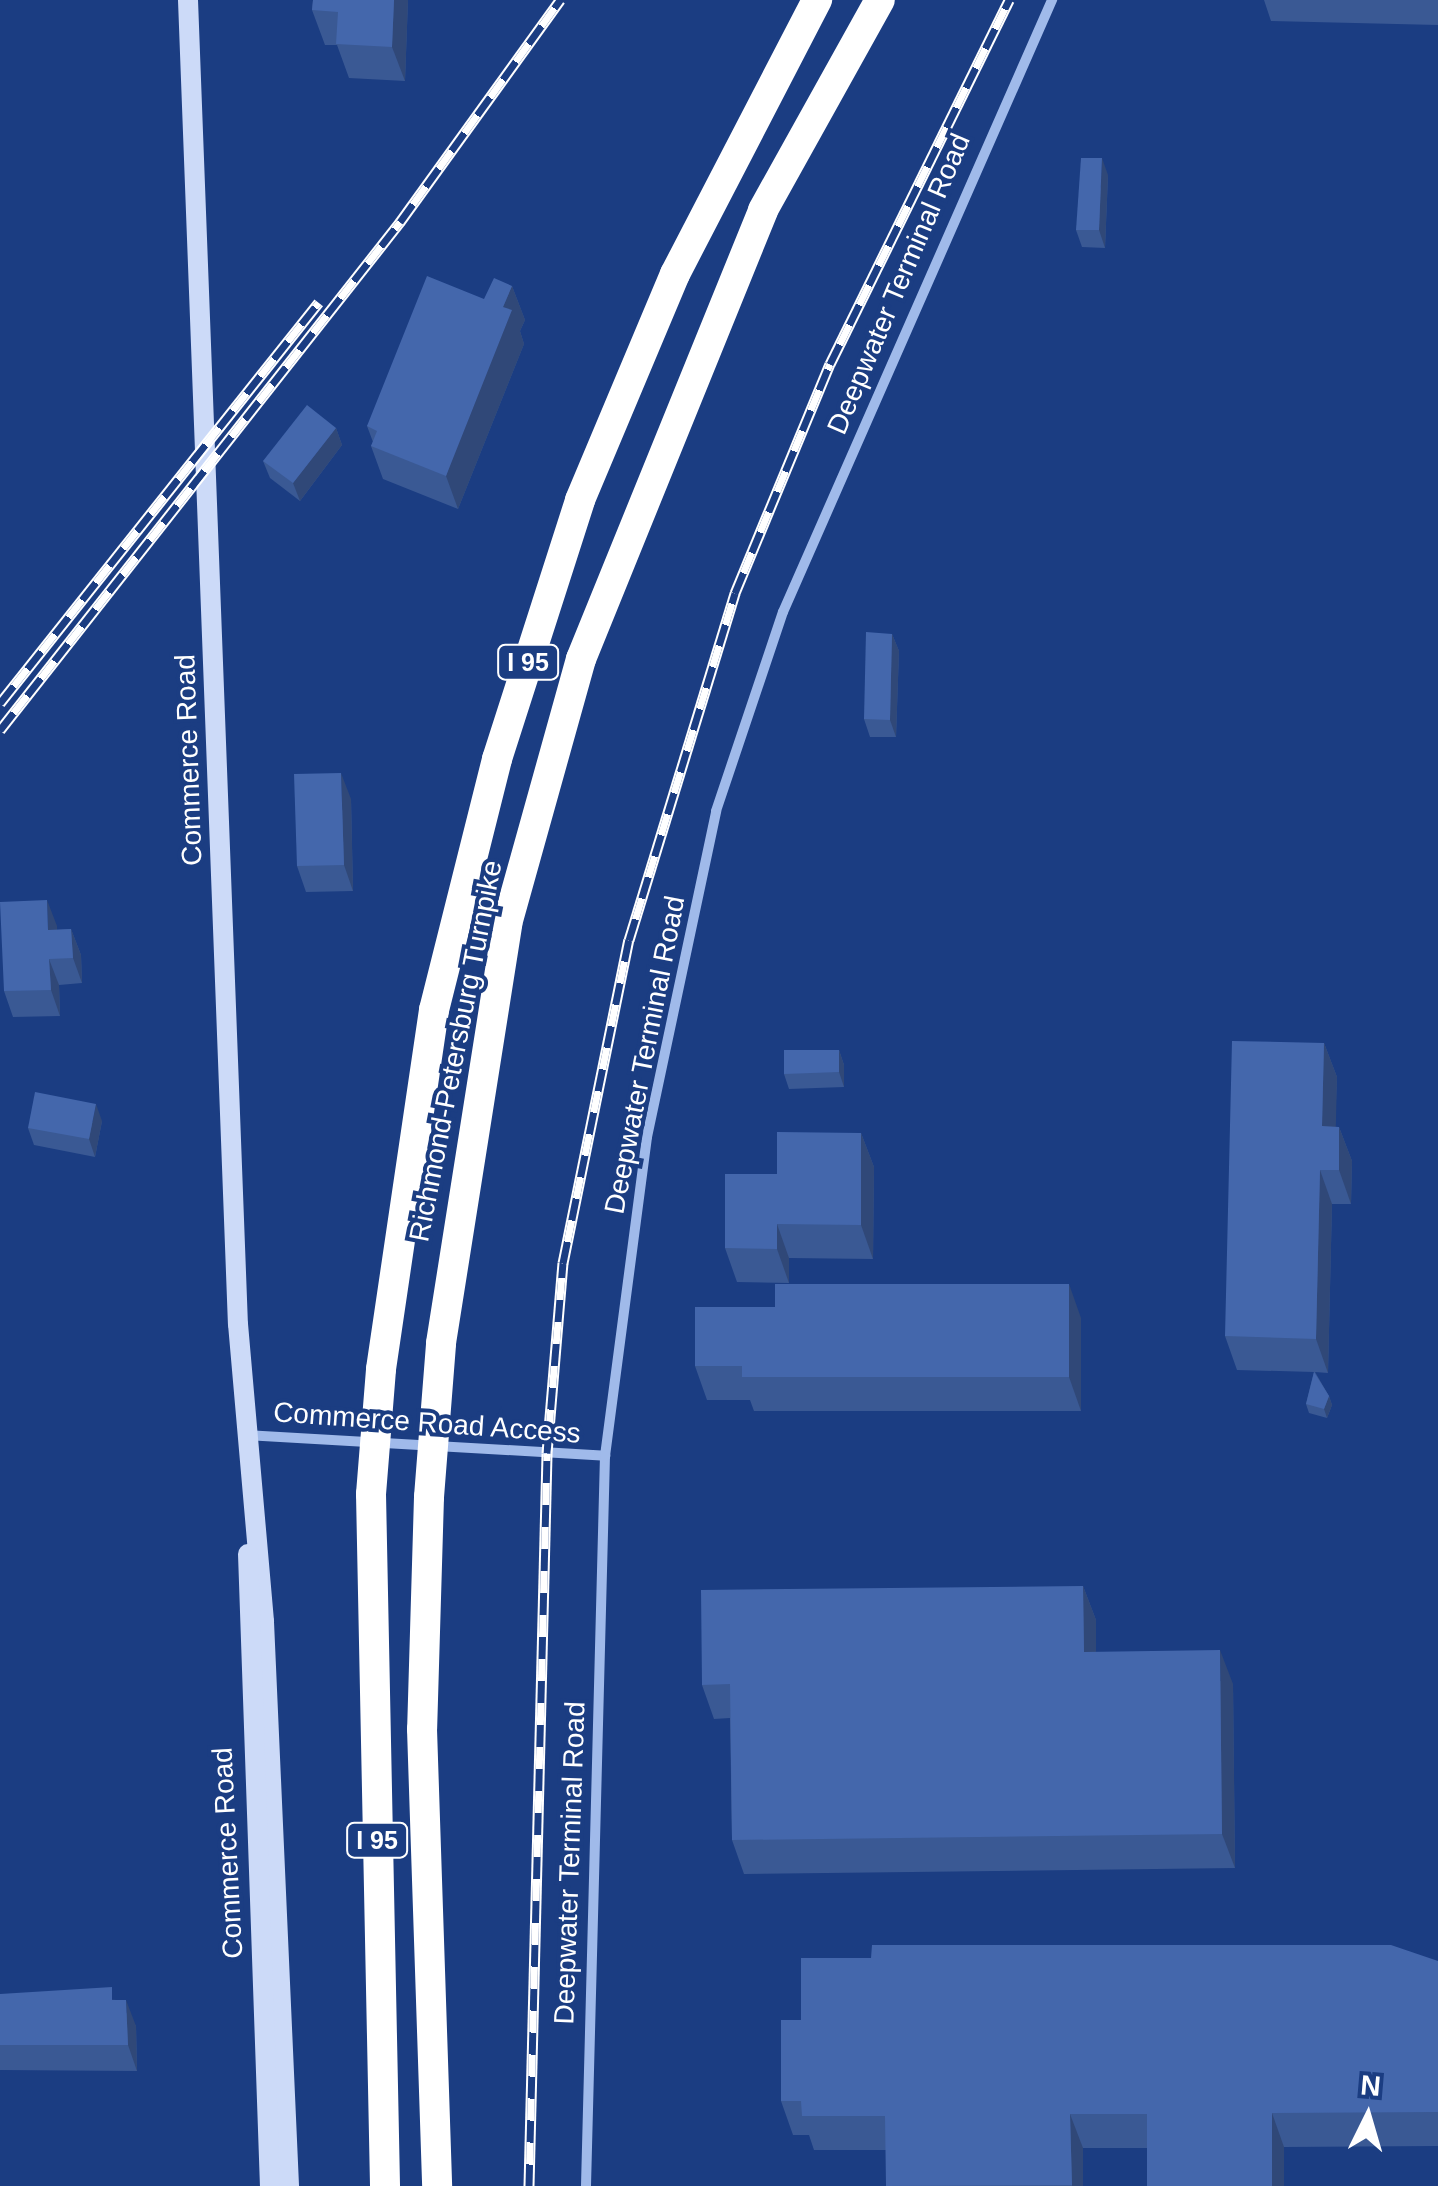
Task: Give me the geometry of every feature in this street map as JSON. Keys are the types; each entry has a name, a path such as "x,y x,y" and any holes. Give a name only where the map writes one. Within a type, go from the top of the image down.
{"highway":[{"name":"Richmond-Petersburg Turnpike","path":"385,2186 371,1494 381,1369 434,1010 496,759 580,500 674,274 817,0"},
{"name":"Richmond-Petersburg Turnpike","path":"438,2186 422,1729 429,1497 441,1343 508,924 581,660 763,210 880,0"}],"main road":[{"name":"Commerce Road","path":"188,0 246,1434 290,2186"},
{"name":"Commerce Road","path":"252,1518 243,1596 270,2186"}],"street":[{"name":"Deepwater Terminal Road","path":"586,2186 605,1456 647,1137 716,811 790,594 1052,0"},
{"name":"Commerce Road Access","path":"246,1434 605,1456"}],"building":[{"path":"313,0 394,0 392,47 336,44 338,12 312,10"},
{"path":"1081,158 1102,158 1099,230 1076,230"},
{"path":"427,276 484,299 494,278 512,286 503,307 512,310 446,476 371,446 377,431 367,426"},
{"path":"307,405 336,428 293,483 263,461"},
{"path":"866,632 892,634 890,720 864,719"},
{"path":"341,773 344,865 297,866 294,774"},
{"path":"47,900 48,930 71,929 73,958 49,959 51,990 4,991 0,902"},
{"path":"1232,1041 1324,1043 1322,1126 1339,1127 1339,1170 1320,1170 1316,1339 1225,1336"},
{"path":"784,1050 839,1050 839,1072 784,1074"},
{"path":"35,1092 96,1104 89,1139 28,1128"},
{"path":"777,1132 861,1133 861,1225 777,1224 777,1249 725,1248 725,1174 777,1174"},
{"path":"775,1284 1069,1284 1069,1377 742,1377 742,1366 695,1366 695,1307 775,1307"},
{"path":"1314,1372 1329,1396 1324,1409 1306,1404"},
{"path":"1083,1586 1084,1652 1220,1650 1222,1834 732,1840 730,1684 702,1685 701,1590"},
{"path":"872,1945 1391,1945 1438,1961 1438,2112 1272,2113 1272,2186 1147,2186 1147,2114 1070,2114 1072,2185 886,2186 885,2116 802,2116 801,2101 781,2101 781,2020 801,2020 801,1958 871,1958"},
{"path":"112,1987 112,2000 126,2000 128,2045 0,2045 0,1994"}],"railway":[{"path":"0,730 400,222 560,0"},
{"path":"529,2186 547,1453 563,1263 629,940 735,593 830,364 1009,0"},
{"path":"0,703 319,302"}]}
